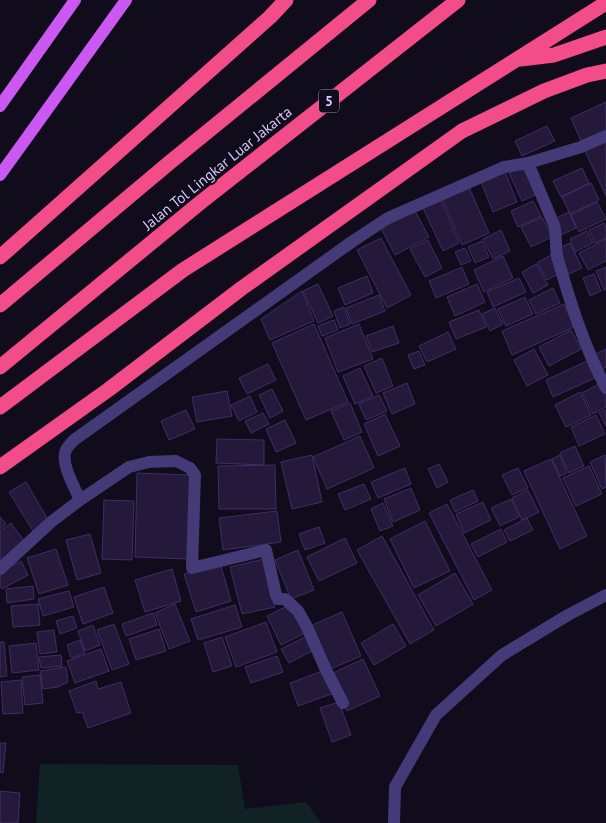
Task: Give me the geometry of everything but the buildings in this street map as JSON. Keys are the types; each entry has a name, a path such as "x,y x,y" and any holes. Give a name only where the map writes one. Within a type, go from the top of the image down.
{"highway":[{"path":"0,257 270,17 286,0"},
{"path":"0,305 368,0"},
{"name":"Jalan Tol Lingkar Luar Jakarta","path":"0,367 201,202 458,0"},
{"path":"0,407 183,270 606,3"},
{"path":"516,60 554,55 606,37"},
{"path":"0,467 108,390 242,288 462,131 544,91 587,75 606,71"}],"main road":[{"path":"0,106 75,0"},
{"path":"0,175 126,0"}],"street":[{"path":"80,500 68,472 65,454 67,448 74,440 353,241 388,218 504,167 528,163 581,147 606,136"},
{"path":"528,163 554,224 556,232 555,248 572,311 587,349 606,388"},
{"path":"0,569 51,522 129,467 149,462 176,461 190,468 195,475 192,568 266,550 276,595 278,599 285,599 298,611 342,703"},
{"path":"394,823 395,787 436,715 502,655 568,614 606,595"}],"shaded area":[{"path":"40,764 238,765 245,809 306,802 321,823 36,823"}]}
